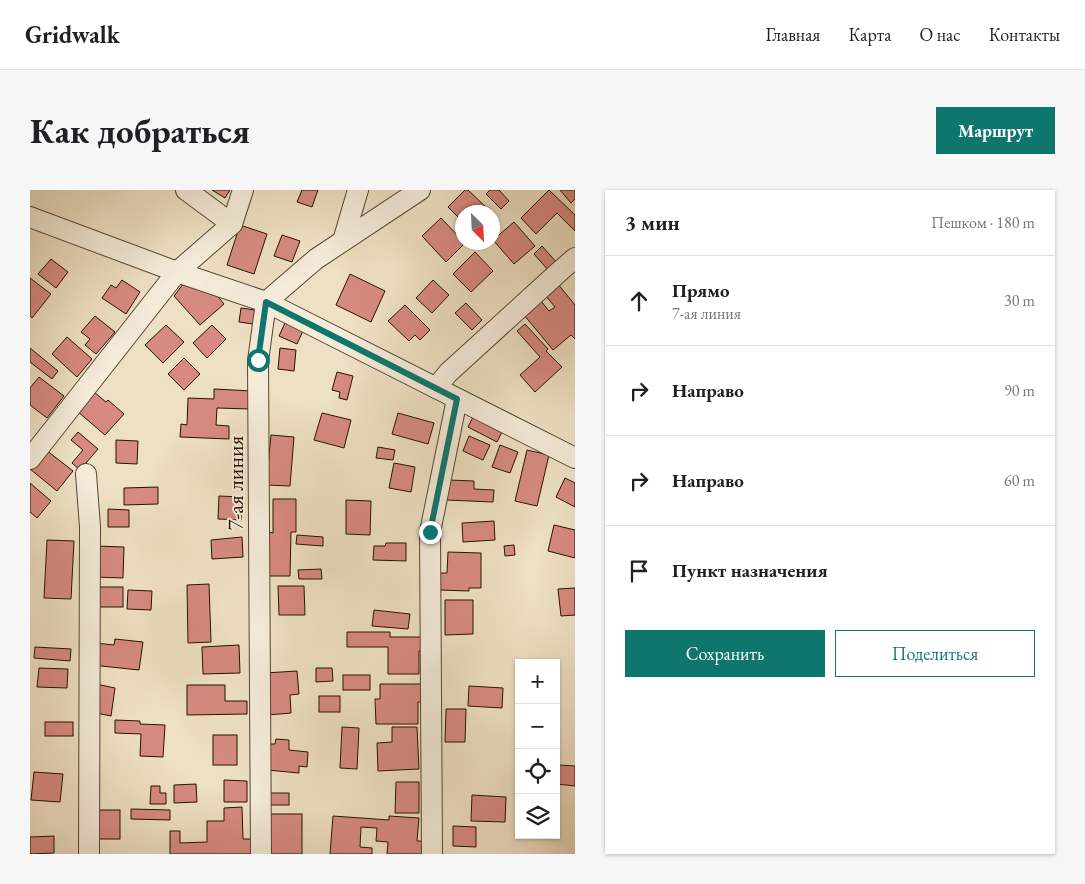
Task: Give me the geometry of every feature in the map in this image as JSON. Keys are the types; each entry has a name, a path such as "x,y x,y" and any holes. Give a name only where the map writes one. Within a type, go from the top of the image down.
{"street":[{"path":"186,190 232,224"},
{"path":"30,459 177,272 232,224 243,190"},
{"path":"343,241 358,190"},
{"path":"266,302 316,259 420,190"},
{"path":"30,218 177,272 266,302 575,458"},
{"path":"436,388 448,373 575,258"},
{"name":"7-ая линия","path":"262,854 258,360 266,302"},
{"path":"432,854 430,532 457,399"},
{"path":"86,474 90,526 89,854"}],"building":[{"path":"212,190 230,190 225,198"},
{"path":"302,190 318,190 312,207 297,202"},
{"path":"465,190 468,190 484,205 455,205 455,214 448,207"},
{"path":"490,190 499,190 509,201 501,209 500,205 497,205 486,194"},
{"path":"549,190 575,215 575,231 557,213 536,234 521,218"},
{"path":"560,190 575,190 575,199 571,203"},
{"path":"441,218 455,233 455,250 458,250 446,262 422,236"},
{"path":"514,222 535,246 514,264 500,248 500,234"},
{"path":"240,225 267,234 254,274 227,265"},
{"path":"282,235 300,241 292,262 274,256"},
{"path":"542,246 558,264 549,271 534,254"},
{"path":"475,252 493,271 471,292 453,274"},
{"path":"51,259 68,272 56,288 38,274"},
{"path":"350,274 385,291 371,322 336,305"},
{"path":"30,278 51,294 32,318 30,316"},
{"path":"122,280 140,292 126,314 102,298 111,285 116,288"},
{"path":"433,280 449,295 432,313 416,298"},
{"path":"184,283 216,294 224,304 200,325 174,296"},
{"path":"558,284 575,305 575,339 571,335 553,350 524,315 541,301 549,311 555,307 545,295"},
{"path":"466,303 482,320 472,330 455,313"},
{"path":"405,305 430,330 420,340 415,335 409,341 388,321"},
{"path":"241,308 255,310 253,324 239,322"},
{"path":"95,316 115,332 96,354 85,345 90,339 81,332"},
{"path":"285,323 303,331 297,344 279,336"},
{"path":"525,324 548,349 546,351 562,367 535,392 520,375 540,357 517,331"},
{"path":"166,325 184,342 163,363 145,345"},
{"path":"212,325 226,339 207,358 193,343"},
{"path":"67,337 92,359 77,377 52,354"},
{"path":"30,348 58,371 52,379 30,362"},
{"path":"280,348 296,350 294,371 278,369"},
{"path":"184,358 200,374 184,390 168,374"},
{"path":"337,372 353,376 347,400 339,398 340,392 332,390"},
{"path":"39,377 64,396 47,418 30,405 30,388"},
{"path":"214,389 252,391 251,409 217,408 216,425 229,426 229,439 180,437 181,424 187,425 188,398 214,399"},
{"path":"94,392 106,402 108,400 124,414 105,435 77,411"},
{"path":"322,413 351,420 344,448 314,440"},
{"path":"398,413 434,423 428,444 392,434"},
{"path":"473,417 502,432 497,442 468,427"},
{"path":"78,432 98,449 80,470 72,463 83,450 71,440"},
{"path":"271,435 294,437 290,486 266,485"},
{"path":"469,436 490,445 483,460 463,451"},
{"path":"116,440 138,441 137,464 116,463"},
{"path":"500,445 518,452 510,473 492,467"},
{"path":"378,447 395,450 393,460 376,458"},
{"path":"46,450 73,471 57,491 30,469"},
{"path":"527,450 549,455 537,506 515,501"},
{"path":"394,463 415,467 411,492 389,488"},
{"path":"565,478 575,483 575,507 556,497"},
{"path":"448,480 474,481 474,489 494,490 493,502 447,500"},
{"path":"30,483 51,501 37,518 30,512"},
{"path":"158,487 158,504 124,505 124,488"},
{"path":"219,496 242,497 241,520 218,519"},
{"path":"273,499 296,499 296,532 291,532 290,576 269,576 269,532 273,533"},
{"path":"346,500 371,501 370,535 346,534"},
{"path":"108,509 129,510 129,527 108,527"},
{"path":"494,521 495,540 463,542 462,523"},
{"path":"554,525 575,530 575,558 548,551"},
{"path":"297,535 323,537 323,546 296,544"},
{"path":"242,537 243,557 212,559 211,540"},
{"path":"47,540 74,541 71,599 44,598"},
{"path":"386,543 406,543 406,561 373,560 374,546 385,546"},
{"path":"514,545 515,555 505,556 504,546"},
{"path":"96,546 124,547 123,578 94,577"},
{"path":"448,552 481,553 481,588 469,588 469,591 439,590 440,573 447,573"},
{"path":"321,569 322,579 299,579 298,570"},
{"path":"209,584 211,642 188,643 187,585"},
{"path":"278,586 304,586 305,615 279,615"},
{"path":"98,587 123,587 123,607 98,607"},
{"path":"575,588 575,615 561,616 558,589"},
{"path":"128,590 152,591 151,610 127,609"},
{"path":"445,600 473,600 473,634 445,635"},
{"path":"374,610 410,614 408,629 372,626"},
{"path":"347,632 390,632 390,637 422,637 422,651 419,651 419,674 388,674 388,647 347,647"},
{"path":"115,639 143,642 139,670 92,665 95,643 114,645"},
{"path":"239,645 240,673 203,674 202,647"},
{"path":"35,647 71,649 70,661 34,658"},
{"path":"39,668 68,669 67,688 37,687"},
{"path":"316,668 332,668 333,681 316,682"},
{"path":"297,671 299,694 290,695 291,713 268,715 265,673"},
{"path":"343,675 370,675 370,690 343,690"},
{"path":"96,684 115,688 111,716 91,712"},
{"path":"380,684 423,684 423,702 418,702 418,724 376,724 375,699 380,699"},
{"path":"187,685 225,685 225,701 247,701 247,714 187,715"},
{"path":"469,686 503,688 502,708 468,706"},
{"path":"319,696 340,696 340,712 319,712"},
{"path":"446,709 466,709 465,742 445,742"},
{"path":"115,720 165,725 163,757 140,756 141,734 115,733"},
{"path":"45,722 73,722 73,736 45,736"},
{"path":"342,727 359,728 357,769 340,768"},
{"path":"392,727 417,727 419,769 378,771 377,743 392,742"},
{"path":"213,735 237,735 237,765 213,765"},
{"path":"276,739 289,740 289,750 308,752 307,767 299,766 299,773 267,770 269,744 275,744"},
{"path":"560,765 575,766 575,786 560,784"},
{"path":"34,772 63,774 60,802 31,800"},
{"path":"224,780 247,781 247,802 224,802"},
{"path":"396,782 419,782 419,813 395,813"},
{"path":"196,784 197,802 174,803 174,785"},
{"path":"151,786 160,786 160,793 166,793 166,804 150,804"},
{"path":"267,793 289,793 289,805 267,805"},
{"path":"472,795 506,797 505,822 471,821"},
{"path":"242,807 243,839 251,839 251,854 170,854 170,831 180,831 180,843 207,842 207,821 224,821 224,808"},
{"path":"131,809 170,810 170,820 131,819"},
{"path":"98,810 120,810 120,839 98,839"},
{"path":"270,814 302,814 302,854 270,854"},
{"path":"333,816 389,820 389,816 419,818 417,841 426,841 425,854 387,854 388,842 376,841 377,828 361,827 360,847 372,848 372,854 330,854"},
{"path":"453,826 476,827 476,847 453,846"},
{"path":"54,836 54,853 30,854 30,837"}],"route":[{"path":"258,360 266,302 457,399 430,532"}]}
